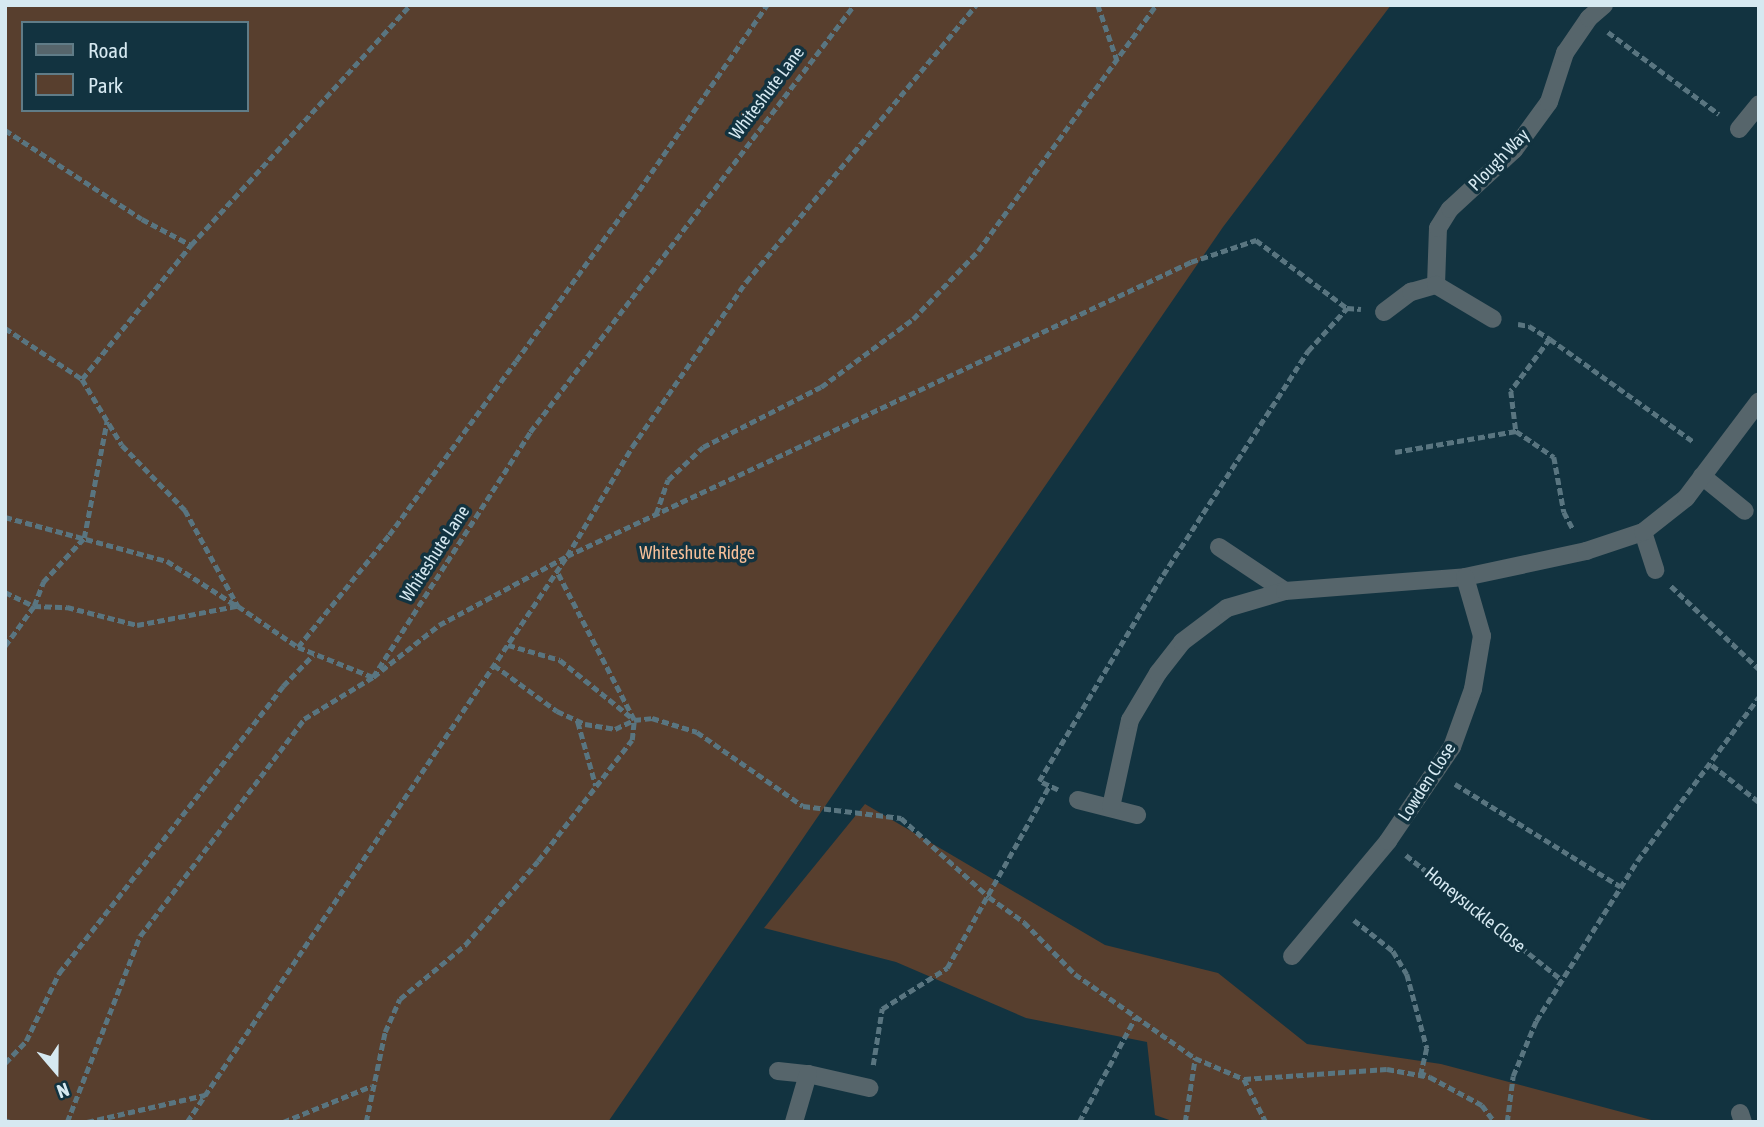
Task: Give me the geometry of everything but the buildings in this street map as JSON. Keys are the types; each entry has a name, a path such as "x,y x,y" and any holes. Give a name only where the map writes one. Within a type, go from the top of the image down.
{"street":[{"name":"Plough Way","path":"1436,285 1438,228 1450,209 1514,150 1549,103 1565,53 1589,18 1604,5"},
{"path":"1739,129 1759,104"},
{"path":"1384,312 1410,292 1436,285 1493,319"},
{"path":"1111,807 1130,720 1158,673 1182,642 1227,608 1285,591 1465,577 1586,551 1643,532 1686,498 1759,401"},
{"path":"1702,476 1745,512"},
{"path":"1643,532 1655,570"},
{"path":"1219,547 1285,591"},
{"name":"Lowden Close","path":"1292,956 1388,841 1452,747 1473,689 1482,636 1465,577"},
{"path":"1078,800 1137,815"},
{"path":"778,1071 807,1074 869,1088"},
{"path":"794,1122 807,1074"}],"path":[{"path":"82,379 191,245 410,5"},
{"path":"298,647 389,535 634,199 767,5"},
{"name":"Whiteshute Lane","path":"67,1122 140,936 304,719 373,677 530,432 854,5"},
{"path":"187,1122 567,556 632,447 746,282 976,5"},
{"path":"1098,5 1117,60"},
{"path":"656,515 668,480 703,447 821,387 914,319 978,251 1156,5"},
{"path":"1589,18 1739,129"},
{"path":"5,130 142,219 191,245"},
{"path":"5,517 167,561 298,647 373,677 439,625 567,556 1191,262 1256,240 1347,308 1384,312"},
{"path":"1078,800 1039,781 1163,575 1308,351 1347,308"},
{"path":"1493,319 1529,326 1656,418 1717,457"},
{"path":"5,328 82,379 122,445 186,510 238,606"},
{"path":"1516,431 1511,391 1550,339"},
{"path":"5,646 34,606 43,582 84,538 107,420"},
{"path":"1395,452 1516,431 1554,457 1564,512 1586,551"},
{"path":"1655,570 1759,669"},
{"path":"366,1122 385,1032 400,999 465,945 538,861 632,740 634,720 556,572"},
{"path":"5,592 34,606 67,607 137,625 238,606"},
{"path":"508,645 560,660 634,720"},
{"path":"5,1063 26,1041 59,973 283,686 313,655"},
{"path":"494,665 557,711 578,721 615,729 634,720 652,719 697,732 803,806 901,818 989,897 1024,922 1075,974 1195,1058 1244,1079 1387,1069 1430,1077"},
{"path":"1507,1122 1513,1076 1536,1021 1620,887 1712,765 1759,697"},
{"path":"578,721 596,786"},
{"path":"1712,765 1759,802"},
{"path":"1436,772 1620,887"},
{"path":"869,1088 882,1009 947,968 1049,786"},
{"name":"Honeysuckle Close","path":"1388,841 1561,979"},
{"path":"1336,905 1393,951 1407,974 1427,1048 1421,1073 1482,1105 1495,1122"},
{"path":"1079,1122 1135,1018"},
{"path":"1185,1122 1195,1058"},
{"path":"1244,1079 1266,1122"},
{"path":"283,1122 372,1085"},
{"path":"87,1122 206,1095"}],"green space":[{"name":"Whiteshute Ridge","path":"5,5 1391,5 1223,227 608,1122 5,1122"},
{"path":"865,804 1105,945 1218,973 1307,1044 1441,1064 1659,1122 1175,1122 1155,1115 1147,1042 1026,1018 896,962 764,928"}]}
